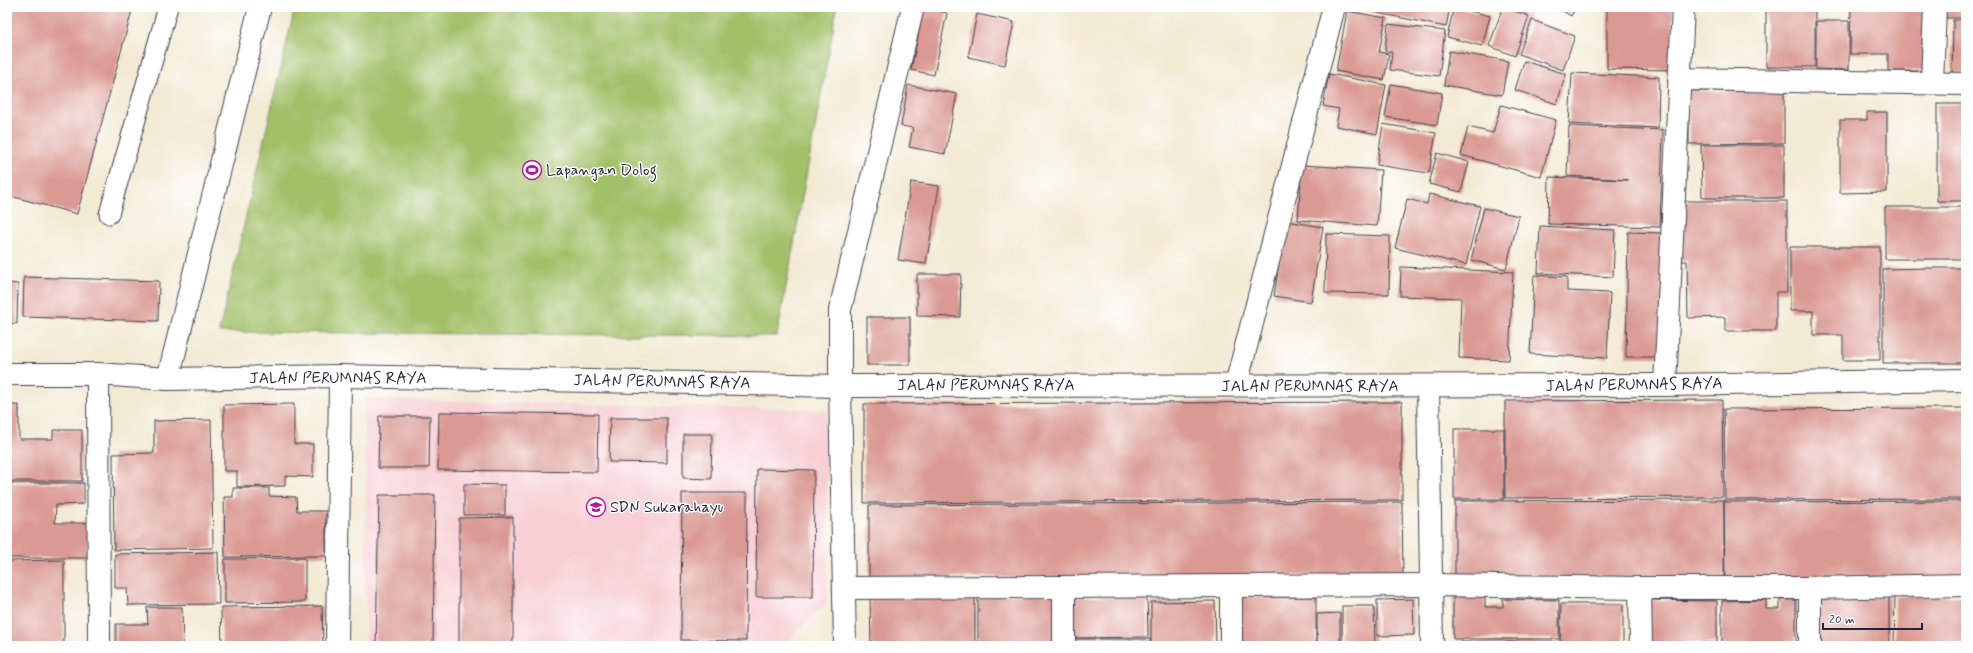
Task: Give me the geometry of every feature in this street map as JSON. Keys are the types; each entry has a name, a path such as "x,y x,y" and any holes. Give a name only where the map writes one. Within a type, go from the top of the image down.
{"street":[{"path":"168,379 260,7"},
{"path":"845,646 840,310 913,7"},
{"path":"1236,385 1334,7"},
{"path":"1665,385 1683,7"},
{"path":"1932,83 1935,7"},
{"path":"1679,79 1966,84"},
{"name":"JALAN PERUMNAS RAYA","path":"7,374 98,374 168,379 340,376 840,386 1665,385 1966,380"},
{"path":"98,374 99,646"},
{"path":"337,646 340,376"},
{"path":"1428,386 1432,646"},
{"path":"844,588 1431,585 1640,588 1810,588 1966,585"},
{"path":"1231,586 1231,646"},
{"path":"1064,587 1064,646"},
{"path":"1640,588 1641,646"},
{"path":"1810,588 1810,646"}],"lane":[{"path":"109,214 168,7"}],"shaded area":[{"name":"SDN Sukarahayu","path":"365,399 827,410 827,603 782,646 366,646"}],"green space":[{"name":"Lapangan Dolog","path":"295,7 837,7 777,336 219,332"}],"building":[{"path":"7,7 133,7 77,214 7,195"},
{"path":"1349,7 1450,7 1446,27"},
{"path":"1454,7 1490,16 1482,46 1447,37"},
{"path":"1503,7 1529,16 1515,56 1489,46"},
{"path":"1556,7 1576,7 1571,16"},
{"path":"1607,7 1673,7 1672,70 1607,69"},
{"path":"1766,7 1815,8 1815,67 1766,67"},
{"path":"1851,7 1927,7 1927,71 1888,71 1888,54 1850,54"},
{"path":"1946,7 1966,7 1966,18 1946,18"},
{"path":"924,8 947,13 934,75 911,70"},
{"path":"1347,11 1386,18 1379,52 1389,54 1384,80 1336,71"},
{"path":"977,14 1014,22 1005,65 968,57"},
{"path":"1532,20 1575,36 1563,70 1519,54"},
{"path":"1953,20 1966,20 1966,78 1952,78"},
{"path":"1816,21 1849,21 1849,70 1816,69"},
{"path":"1388,24 1445,31 1439,76 1390,70 1392,52 1385,51"},
{"path":"1449,51 1508,61 1502,95 1444,85"},
{"path":"1524,61 1566,74 1557,104 1515,90"},
{"path":"1572,73 1659,77 1658,128 1569,124"},
{"path":"1329,74 1386,85 1377,134 1336,126 1339,109 1323,106"},
{"path":"1391,84 1442,93 1437,125 1385,117"},
{"path":"908,85 957,94 945,154 909,147 913,128 901,126"},
{"path":"1689,91 1784,91 1784,143 1689,144"},
{"path":"1937,104 1966,104 1966,201 1937,201"},
{"path":"1501,105 1556,120 1541,177 1461,155 1468,127 1493,133"},
{"path":"1867,112 1887,112 1887,192 1840,193 1840,120 1867,120"},
{"path":"1383,124 1436,133 1429,173 1377,165"},
{"path":"1569,126 1663,130 1660,227 1548,224 1549,177 1628,180 1567,176"},
{"path":"1701,145 1784,145 1784,198 1702,198"},
{"path":"1437,153 1469,162 1461,192 1429,184"},
{"path":"1302,165 1381,170 1377,226 1298,220"},
{"path":"911,182 939,186 926,264 898,260"},
{"path":"1429,194 1480,206 1466,265 1395,248 1407,199 1427,204"},
{"path":"1678,201 1787,201 1787,292 1776,292 1776,331 1725,331 1725,317 1688,318 1687,261 1678,261"},
{"path":"1885,207 1966,207 1966,259 1885,259"},
{"path":"1484,208 1519,216 1506,269 1471,260"},
{"path":"1286,221 1323,227 1311,302 1274,296"},
{"path":"1540,226 1615,230 1613,277 1538,273"},
{"path":"1628,232 1664,233 1663,357 1626,357"},
{"path":"1326,234 1390,236 1389,294 1325,293"},
{"path":"1790,247 1880,247 1880,360 1843,360 1843,335 1813,335 1813,311 1790,311"},
{"path":"1401,267 1513,272 1509,360 1459,358 1461,298 1400,296"},
{"path":"1966,268 1966,363 1883,363 1883,269"},
{"path":"917,274 961,274 960,317 917,316"},
{"path":"1534,275 1567,277 1567,291 1610,293 1607,358 1530,354"},
{"path":"24,277 159,281 158,321 23,317"},
{"path":"7,283 18,284 17,324 7,323"},
{"path":"867,317 910,317 910,365 867,365"},
{"path":"1722,400 1723,497 1505,498 1505,401"},
{"path":"1402,402 1402,500 864,503 864,404"},
{"path":"294,404 294,444 313,444 313,477 285,476 285,486 237,487 237,471 224,471 224,405"},
{"path":"7,405 19,405 19,439 53,439 53,430 82,430 82,481 7,481"},
{"path":"1966,408 1966,499 1725,500 1724,409"},
{"path":"439,412 598,414 597,472 438,470"},
{"path":"379,416 430,416 429,468 378,468"},
{"path":"610,418 667,418 667,463 609,462"},
{"path":"211,420 213,548 114,550 113,454 154,453 154,421"},
{"path":"1454,429 1504,429 1504,499 1454,499"},
{"path":"683,434 712,434 711,479 683,478"},
{"path":"757,469 814,470 813,597 756,597"},
{"path":"7,483 84,483 84,504 56,505 55,523 88,523 88,558 7,558"},
{"path":"464,484 505,485 505,515 464,515"},
{"path":"233,488 269,488 269,496 296,497 297,511 326,511 326,556 225,557 224,497 233,497"},
{"path":"682,493 747,493 746,641 681,640"},
{"path":"379,495 435,495 433,646 376,646"},
{"path":"1724,500 1724,578 1455,579 1455,501"},
{"path":"1966,501 1966,580 1725,581 1724,502"},
{"path":"1402,502 1403,575 869,578 869,505"},
{"path":"513,517 513,646 459,646 459,518"},
{"path":"218,552 219,604 128,605 127,588 115,588 115,554"},
{"path":"305,558 305,602 225,603 225,559"},
{"path":"64,560 64,646 7,646 7,561"},
{"path":"978,595 1055,595 1055,646 978,646"},
{"path":"1453,595 1485,596 1485,607 1503,607 1503,599 1559,600 1559,639 1453,639"},
{"path":"1147,596 1148,637 1073,638 1073,597"},
{"path":"1818,596 1889,597 1889,646 1817,646"},
{"path":"1895,596 1966,596 1966,646 1894,646"},
{"path":"975,597 975,646 871,646 870,598"},
{"path":"1242,597 1316,597 1316,646 1241,646"},
{"path":"1413,599 1414,635 1377,636 1377,600"},
{"path":"1649,600 1717,601 1717,643 1649,643"},
{"path":"1766,600 1766,609 1780,609 1780,600 1796,600 1796,646 1722,646 1722,601"},
{"path":"1215,601 1216,646 1151,646 1151,602"},
{"path":"1561,604 1623,604 1623,646 1560,646"},
{"path":"322,606 323,646 222,646 221,607"},
{"path":"1342,606 1374,606 1375,645 1342,645"},
{"path":"147,607 182,607 183,646 116,646 116,624 148,624"},
{"path":"1340,613 1340,646 1317,646 1317,614"},
{"path":"1072,639 1150,639 1150,646 1072,646"},
{"path":"1457,642 1555,642 1555,646 1457,646"},
{"path":"1415,644 1415,646 1376,646 1376,645"}],"place":[{"name":"Lapangan Dolog","path":"532,170"},
{"name":"SDN Sukarahayu","path":"596,507"}]}
